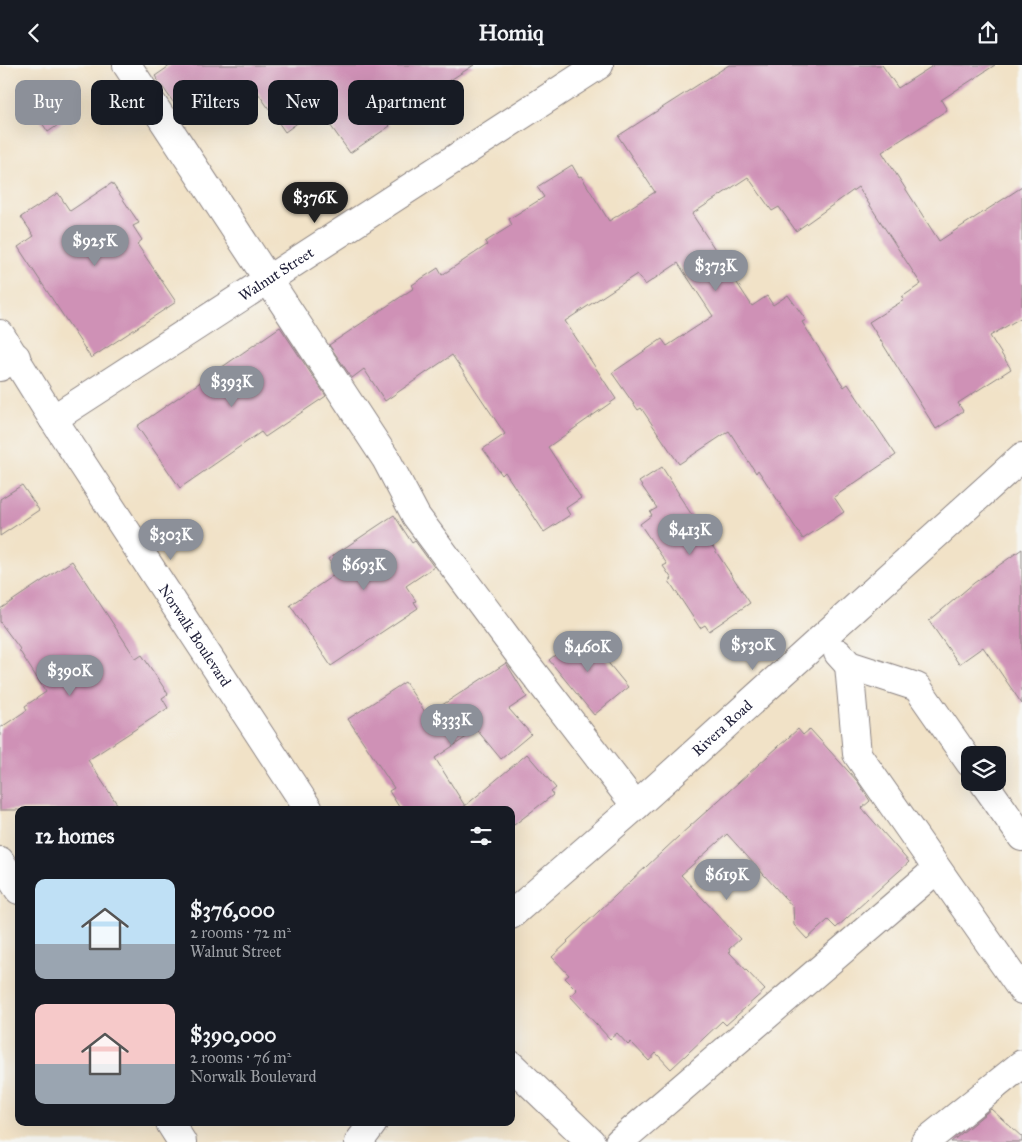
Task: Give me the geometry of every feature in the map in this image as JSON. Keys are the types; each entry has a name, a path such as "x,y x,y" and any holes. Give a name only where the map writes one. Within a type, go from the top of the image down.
{"street":[{"path":"128,65 386,459 416,516 521,657 636,806"},
{"name":"Walnut Street","path":"53,419 599,65"},
{"name":"Norwalk Boulevard","path":"0,334 8,362 53,419 305,806"},
{"name":"Rivera Road","path":"515,912 636,806 1022,457"},
{"path":"824,636 849,665 918,687 961,750"},
{"path":"849,665 857,754 1022,990"},
{"path":"990,791 1022,837"},
{"path":"0,861 15,884"},
{"path":"619,1142 937,869"},
{"path":"925,1142 1022,1064"},
{"path":"515,1069 591,1142"},
{"path":"172,1126 182,1142"},
{"path":"359,1142 371,1126"}],"building":[{"path":"171,65 474,65 450,80 348,80 348,125 390,126 350,153 330,125 338,125 338,80 268,80 268,107 258,93 258,80 173,80 173,102 163,88 163,80 158,80 155,76"},
{"path":"729,65 882,65 898,88 934,65 995,65 941,100 947,110 882,152 939,241 1022,187 1022,317 990,336 1011,369 958,403 963,411 936,429 869,322 904,300 902,297 921,284 858,187 796,231 779,207 772,211 748,177 692,214 752,306 767,296 773,305 788,295 806,320 802,322 844,387 848,384 896,455 834,497 844,512 803,539 758,470 756,473 729,431 679,464 641,408 638,410 612,373 662,339 667,346 713,316 678,263 645,285 637,274 565,321 616,399 548,447 581,498 566,508 570,515 544,532 505,472 502,475 483,449 505,434 452,355 385,401 364,369 352,378 329,345 414,288 412,285 438,268 442,275 487,245 485,242 512,225 509,219 544,197 537,187 572,165 609,221 655,192 618,136"},
{"path":"43,125 58,125 48,132"},
{"path":"280,125 295,125 285,132"},
{"path":"112,183 139,223 133,226 142,240 137,244 176,302 91,358 18,247 34,236 21,217 58,193 70,211"},
{"path":"280,327 326,396 265,437 261,432 180,488 137,426"},
{"path":"662,467 750,603 709,631 705,625 700,628 669,581 672,579 663,566 667,564 640,524 652,515 650,512 657,508 639,482"},
{"path":"22,485 39,510 0,536 0,499"},
{"path":"394,515 412,543 415,541 434,567 406,586 416,601 414,602 418,608 331,666 290,605 337,573 328,559"},
{"path":"1022,549 1022,704 983,647 959,664 929,621 974,583"},
{"path":"72,561 136,659 142,655 168,694 162,698 168,708 88,760 118,806 15,806 15,810 0,810 0,728 27,710 25,706 46,692 20,649 0,622 0,609"},
{"path":"583,632 628,687 594,715 549,660"},
{"path":"506,663 527,697 509,709 531,734 501,759 477,730 435,758 465,806 398,806 389,791 394,788 348,719 405,682 427,715"},
{"path":"798,729 803,735 810,729 858,782 870,801 862,808 909,862 836,928 828,920 807,939 794,925 793,907 727,834 681,875 740,939 729,949 730,953 765,990 726,1025 722,1021 671,1069 656,1053 649,1061 631,1042 628,1045 617,1033 610,1039 570,996 577,990 565,978 569,975 552,957 679,836"},
{"path":"527,754 556,788 551,792 553,795 515,824 515,806 465,806"},
{"path":"991,1109 1022,1137 1022,1142 951,1142"}]}
